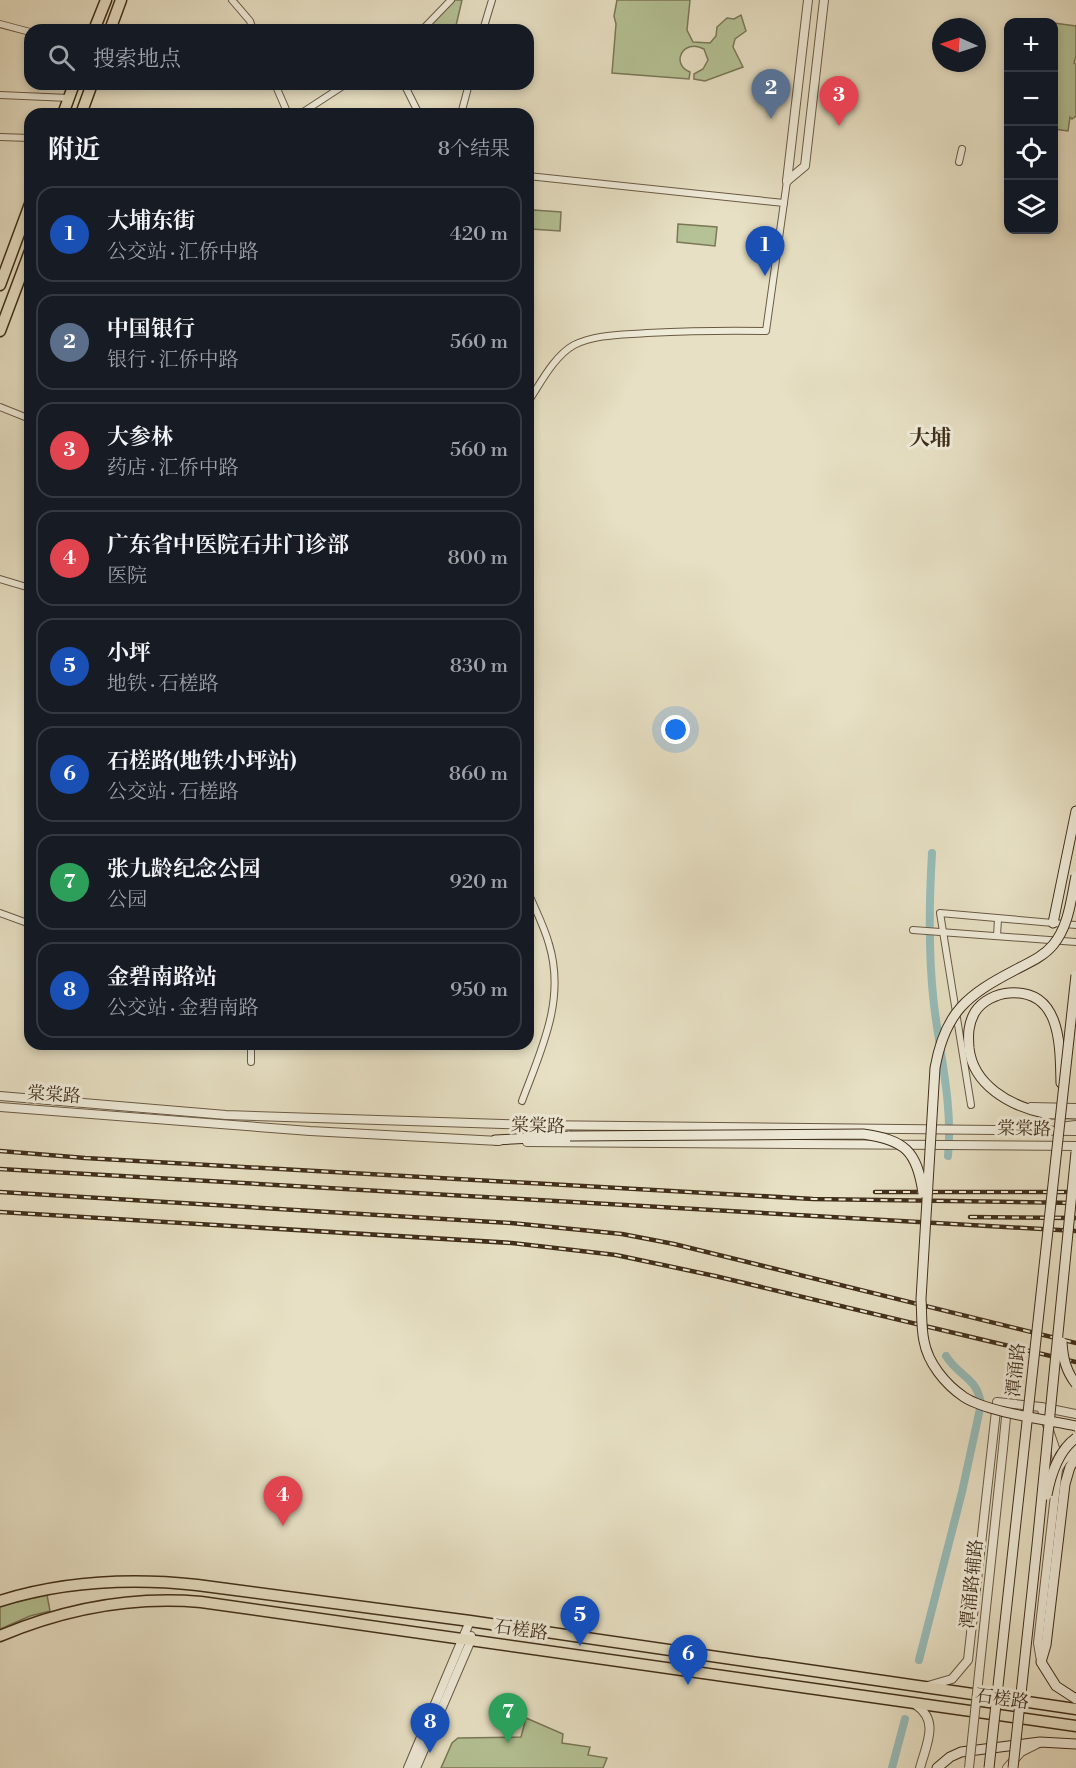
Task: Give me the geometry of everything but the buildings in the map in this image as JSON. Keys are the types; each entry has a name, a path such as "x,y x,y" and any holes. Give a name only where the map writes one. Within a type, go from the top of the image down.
{"main road":[{"path":"96,24 106,0"},
{"path":"112,24 121,0"},
{"path":"65,108 72,90"},
{"path":"83,108 88,90"},
{"path":"0,285 24,220"},
{"path":"0,331 24,269"},
{"path":"1053,923 1076,811"},
{"path":"1076,876 1062,931 1053,945 1043,955 976,992 956,1012 947,1026 935,1068 921,1299 924,1343 937,1371 964,1397 979,1404 1076,1426"},
{"name":"潭涌路","path":"989,1768 1076,975"},
{"path":"1062,1102 1060,1037 1050,1012 1038,1000 1025,994 999,994 986,1001 975,1012 969,1024 969,1052 974,1068 990,1088 1003,1098 1045,1113 1076,1114"},
{"path":"495,1140 570,1136 863,1134 877,1136 900,1145 913,1156 921,1175 925,1218"},
{"path":"1012,1768 1037,1545 1076,1152"},
{"path":"1062,1303 1064,1364 1076,1384"},
{"path":"1037,1545 1048,1486 1062,1452 1076,1438"},
{"path":"1076,1458 1065,1484 1046,1645 1041,1662 1056,1686 1076,1699"},
{"name":"石槎路","path":"0,1601 38,1590 105,1582 152,1581 249,1590 924,1686 1076,1710"},
{"name":"石槎路","path":"0,1636 49,1618 90,1608 174,1600 251,1608 1076,1726"},
{"path":"937,1768 961,1752 1040,1742 1076,1744"}],"street":[{"path":"232,0 251,24"},
{"path":"428,24 451,0"},
{"path":"534,394 560,358 573,346 582,343 621,335 707,330 766,331 787,181 808,0"},
{"path":"787,181 805,166 824,0"},
{"path":"485,24 492,1"},
{"path":"0,24 24,30"},
{"path":"278,90 285,108"},
{"path":"309,108 337,90"},
{"path":"407,90 416,108"},
{"path":"463,108 467,90"},
{"path":"0,95 69,98"},
{"path":"0,137 24,138"},
{"path":"959,162 962,149"},
{"path":"534,177 784,203"},
{"path":"0,407 24,417"},
{"path":"0,579 24,586"},
{"path":"522,1101 551,1022 555,993 554,964 549,943 534,907"},
{"path":"971,1105 940,912 1076,925"},
{"path":"0,913 24,922"},
{"path":"997,936 998,919"},
{"path":"913,930 1076,942"},
{"path":"250,1050 251,1062"},
{"name":"棠棠路","path":"0,1096 249,1116 533,1125 1076,1131"},
{"name":"棠棠路","path":"0,1107 310,1131 559,1143 1076,1146"},
{"path":"1026,1107 1076,1108"},
{"path":"1042,1131 1072,1125"},
{"path":"924,1686 952,1679 968,1660 997,1402 1076,1414"},
{"name":"潭涌路辅路","path":"969,1768 1007,1403"},
{"path":"1041,1407 1055,1448 1058,1469 1038,1643 1041,1662"},
{"path":"1058,1469 1076,1448"},
{"path":"416,1768 467,1639 470,1621"},
{"path":"408,1768 467,1639"},
{"path":"913,1703 924,1710 930,1721 931,1730 920,1768"},
{"path":"1008,1768 1021,1752 1040,1742"}],"green space":[{"path":"451,0 462,0 456,24 428,24"},
{"path":"617,0 690,0 687,30 693,42 710,43 716,36 717,27 727,18 734,19 741,15 746,31 735,39 733,47 743,67 705,81 694,79 694,74 703,69 708,60 704,49 690,47 685,49 680,58 684,68 690,72 689,79 612,73 616,24 614,16"},
{"path":"1058,24 1076,26 1074,63 1076,64 1076,116 1072,119 1070,117 1068,131 1058,130"},
{"path":"534,210 561,212 560,231 534,229"},
{"path":"678,224 717,227 715,246 677,242"},
{"path":"47,1595 50,1611 30,1616 0,1629 0,1606"},
{"path":"526,1718 563,1734 562,1743 590,1747 588,1755 607,1758 603,1768 441,1768 452,1743 458,1738 521,1737"}],"waterway":[{"path":"932,853 931,967 949,1118 948,1156"},
{"path":"919,1660 962,1492 981,1404 972,1382 946,1356"},
{"path":"892,1768 905,1719"}],"railway":[{"path":"0,1151 85,1158 813,1199 1076,1203"},
{"path":"0,1169 1076,1231"},
{"path":"0,1192 511,1223 622,1234 674,1244 1076,1343"},
{"path":"875,1192 1076,1192"},
{"path":"0,1212 512,1243 616,1255 715,1276 1076,1362"},
{"path":"970,1217 1076,1218"}],"place":[{"name":"中国银行","path":"771,119"},
{"name":"大参林","path":"839,126"},
{"name":"大埔东街","path":"765,276"},
{"name":"广东省中医院石井门诊部","path":"283,1526"},
{"name":"小坪","path":"580,1646"},
{"name":"石槎路(地铁小坪站)","path":"688,1685"},
{"name":"张九龄纪念公园","path":"508,1743"},
{"name":"金碧南路站","path":"430,1753"}],"district":[{"name":"大埔","path":"930,439"}]}
